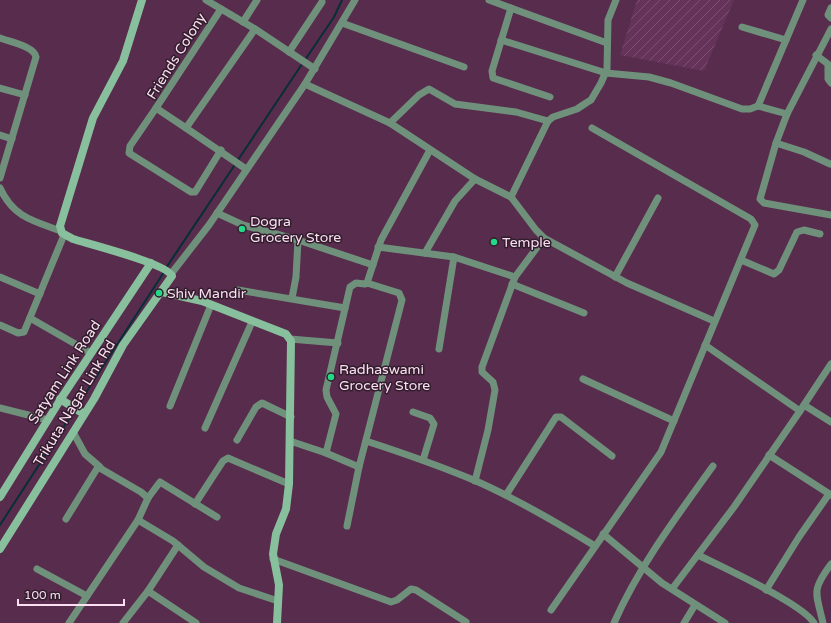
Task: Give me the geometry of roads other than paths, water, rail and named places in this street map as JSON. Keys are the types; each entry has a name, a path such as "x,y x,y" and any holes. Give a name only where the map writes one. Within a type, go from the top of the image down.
{"main road":[{"path":"142,0 125,56 93,118 60,224 63,233 154,264 170,273"},
{"name":"Satyam Link Road","path":"0,497 48,420 63,401 91,353 154,264"},
{"name":"Trikuta Nagar Link Rd","path":"0,549 73,432 81,412 123,345 162,292 170,273"},
{"path":"162,292 211,305 286,334 290,339 292,345 289,484 286,509 276,534 273,558 279,585 277,623"},
{"path":"63,401 81,412"}],"street":[{"path":"206,0 255,29 315,69"},
{"path":"243,22 257,0"},
{"path":"170,273 217,213 305,84 355,0"},
{"path":"489,0 607,42"},
{"path":"511,197 548,121 553,117 577,109 591,100 606,73 608,20 616,0"},
{"path":"758,106 803,0"},
{"path":"289,52 322,2"},
{"path":"511,8 492,71 493,78 550,97"},
{"path":"831,8 828,15 831,18"},
{"name":"Friends Colony","path":"221,9 156,108 237,161 246,169"},
{"path":"342,23 464,67"},
{"path":"742,27 786,40"},
{"path":"186,128 255,29"},
{"path":"831,29 816,55 787,114 776,143 760,200 764,203 831,215"},
{"path":"0,38 31,49 35,53 36,57 0,178"},
{"path":"501,40 606,73 649,77 671,83 742,109 750,109 758,106 787,114"},
{"path":"816,55 828,64 828,79 831,83"},
{"path":"305,84 390,123 475,178 511,197 536,230 544,238 615,277 714,321"},
{"path":"0,88 25,95"},
{"path":"390,123 419,95 429,89 455,104 516,112 548,121"},
{"path":"156,108 130,146 129,153 132,155 188,191 195,192 220,150"},
{"path":"551,610 661,452 755,225 751,219 592,128"},
{"path":"0,135 12,139"},
{"path":"776,143 804,152 830,164"},
{"path":"368,283 378,247 430,150"},
{"path":"425,253 455,201 475,178"},
{"path":"0,188 9,204 20,215 63,233 25,330 22,333 0,325"},
{"path":"615,277 658,198"},
{"path":"217,213 243,225 298,240 373,265"},
{"path":"741,260 774,274 779,270 797,232 804,230 820,234"},
{"path":"475,481 488,430 495,390 493,382 482,372 482,367 515,276 544,238"},
{"path":"292,298 296,278 298,240"},
{"path":"378,247 454,257 515,276"},
{"path":"439,349 454,257"},
{"path":"0,277 40,294"},
{"path":"326,453 336,414 327,396 326,390 349,291 353,284 368,283 399,294 402,300 359,467 347,526"},
{"path":"512,284 584,313"},
{"path":"238,290 345,308"},
{"path":"170,406 211,305"},
{"path":"30,318 91,353"},
{"path":"205,428 252,322"},
{"path":"290,339 338,343"},
{"path":"705,345 802,408 831,422"},
{"path":"672,590 698,556 802,408 831,364"},
{"path":"583,379 674,421"},
{"path":"237,440 256,407 262,403 291,417"},
{"path":"0,408 48,420"},
{"path":"413,412 430,418 434,424 423,460"},
{"path":"506,496 556,417 561,417 612,456"},
{"path":"73,432 85,454 100,466 148,498"},
{"path":"290,441 326,453 359,467"},
{"path":"366,441 423,460 475,481 506,496 595,546"},
{"path":"766,590 798,537 830,495 769,455"},
{"path":"195,504 223,461 228,458 289,484"},
{"path":"66,518 95,469 100,466"},
{"path":"614,623 664,534 713,466"},
{"path":"70,623 138,520 148,498 160,482 218,517"},
{"path":"138,520 178,545 204,567 239,588 278,601"},
{"path":"603,534 644,569 672,590 725,623"},
{"path":"124,623 148,591 178,545"},
{"path":"698,556 766,590 808,615 814,623"},
{"path":"273,558 391,602 398,600 411,589 416,590 466,622"},
{"path":"823,623 817,589 820,579 831,564"},
{"path":"37,569 87,596"},
{"path":"148,591 196,623"},
{"path":"684,623 695,605"}],"waterway":[{"path":"305,60 334,17 342,0"},
{"path":"166,268 302,64"},
{"path":"76,408 164,272"},
{"path":"0,525 74,411"}],"place":[{"name":"Dogra Grocery Store","path":"242,229"},
{"name":"Temple","path":"494,242"},
{"name":"Shiv Mandir","path":"159,293"},
{"name":"Radhaswami Grocery Store","path":"331,377"}]}
